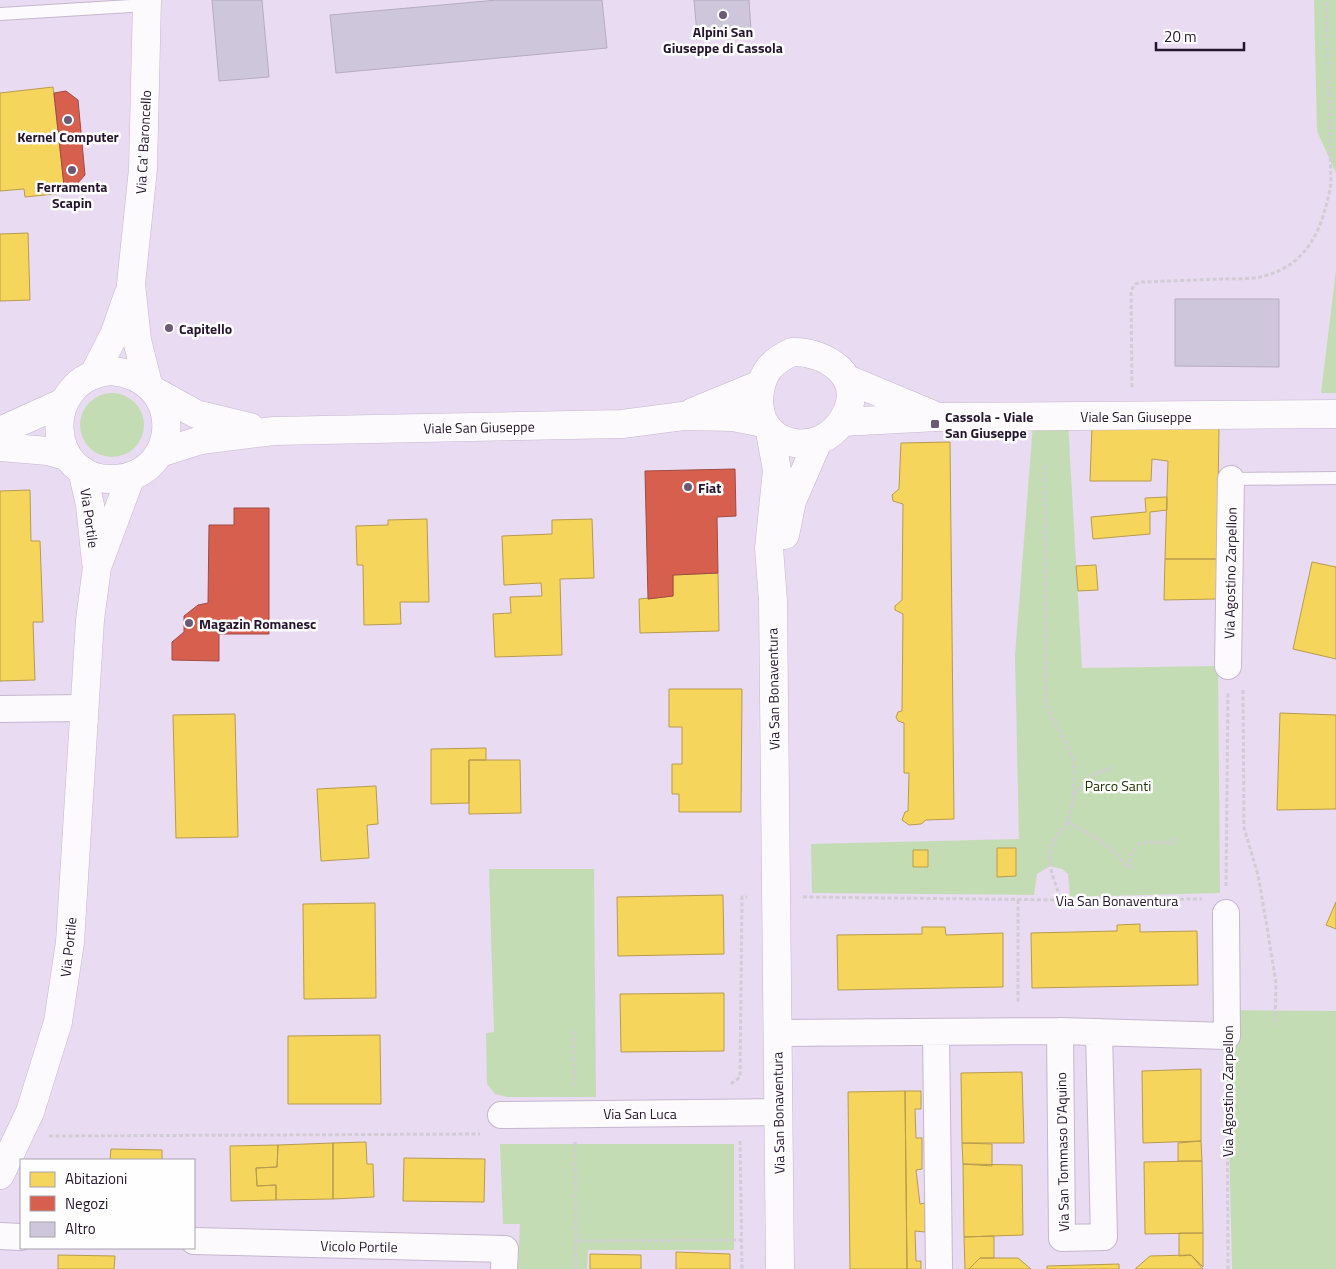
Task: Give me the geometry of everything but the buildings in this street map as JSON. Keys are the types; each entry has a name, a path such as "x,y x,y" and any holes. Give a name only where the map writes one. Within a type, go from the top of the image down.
{"main road":[{"name":"Via Ca' Baroncello","path":"147,2 143,169 131,284 137,340 152,388"},
{"name":"Via Ca' Baroncello","path":"94,374 114,335 131,284"},
{"name":"Viale San Giuseppe","path":"766,428 759,412 761,384 772,364 792,352 810,353 828,360 841,370 847,379 937,417"},
{"path":"0,447 48,451 98,477 114,479 131,476 142,470 160,452 166,429 166,416 152,388 138,377 126,372 103,372 94,374 72,390 64,402 60,417 60,432 61,444 74,463"},
{"path":"818,441 830,434 842,422 848,410 850,397 847,379"},
{"name":"Viale San Giuseppe","path":"683,416 761,384"},
{"name":"Viale San Giuseppe","path":"152,388 196,414 274,431"},
{"path":"0,431 64,402"},
{"name":"Viale San Giuseppe","path":"842,422 937,417 1336,414"},
{"name":"Viale San Giuseppe","path":"160,452 201,440 274,431 622,424 683,416 733,416 766,428 784,440 800,443 818,441"},
{"name":"Via San Bonaventura","path":"766,428 777,470 769,548 772,601 780,1269"},
{"name":"Via San Bonaventura","path":"772,601 792,501 818,441"},
{"name":"Via Portile","path":"74,463 90,505 97,567"},
{"name":"Via Portile","path":"0,1175 30,1112 58,1022 70,934 83,708 90,620 97,567 131,476"}],"street":[{"name":"Via Agostino Zarpellon","path":"1231,479 1236,675"},
{"path":"0,709 83,708"},
{"name":"Via Agostino Zarpellon","path":"1219,900 1227,1036"},
{"path":"776,1033 1060,1031 1227,1036"},
{"name":"Via San Tommaso D'Aquino","path":"1060,1031 1062,1238 1104,1237 1099,1032"},
{"path":"936,1033 939,1269"},
{"name":"Via San Luca","path":"493,1125 778,1112"},
{"path":"0,1236 20,1237"},
{"name":"Vicolo Portile","path":"195,1241 505,1249 504,1269"}],"lane":[{"path":"0,14 147,2"},
{"path":"1231,479 1336,478"}],"path":[{"path":"1132,396 1131,291 1135,284 1142,282 1262,277 1282,270 1298,258 1313,242 1320,228 1331,184 1326,0"},
{"path":"1044,465 1046,702 1050,718 1070,752 1074,766 1073,796 1067,822 1054,839 1050,850 1050,866 1061,900"},
{"path":"1219,900 1236,675"},
{"path":"1236,675 1244,828 1258,875 1269,936 1276,983 1275,1026"},
{"path":"1073,796 1094,774 1112,768"},
{"path":"1067,822 1097,837 1113,850 1130,870 1131,854 1139,844 1173,843 1174,838"},
{"name":"Via San Bonaventura","path":"729,1092 729,1086 740,1077 742,897 1219,900"},
{"path":"1018,900 1019,1032"},
{"path":"573,1031 574,1088"},
{"name":"Via Agostino Zarpellon","path":"1227,1036 1228,1269"},
{"path":"48,1136 493,1125"},
{"path":"575,1134 576,1269"},
{"path":"735,1138 741,1142 742,1269"},
{"path":"576,1241 742,1240"}],"green space":[{"path":"1314,0 1336,0 1336,173 1317,131"},
{"path":"1336,270 1336,393 1321,393"},
{"path":"112,393 130,399 138,407 144,425 138,443 130,451 112,457 94,451 86,443 80,425 86,407 94,399"},
{"name":"Parco Santi","path":"1068,422 1082,668 1218,666 1220,893 1070,897 1068,874 1062,869 1050,866 1037,874 1034,895 812,893 811,844 1019,839 1015,656 1033,424"},
{"path":"489,869 594,869 596,1097 507,1097 495,1094 487,1084 486,1033 494,1032"},
{"path":"1217,1010 1336,1011 1336,1269 1232,1269 1227,1048"},
{"path":"500,1144 734,1144 734,1250 588,1250 587,1269 518,1269 520,1224 503,1224"}],"place":[{"name":"Alpini San Giuseppe di Cassola","path":"723,15"},
{"name":"Kernel Computer","path":"68,120"},
{"name":"Ferramenta Scapin","path":"72,170"},
{"name":"Capitello","path":"169,328"},
{"name":"Cassola - Viale San Giuseppe","path":"935,424"},
{"name":"Fiat","path":"688,487"},
{"name":"Magazin Romanesc","path":"189,623"}]}
